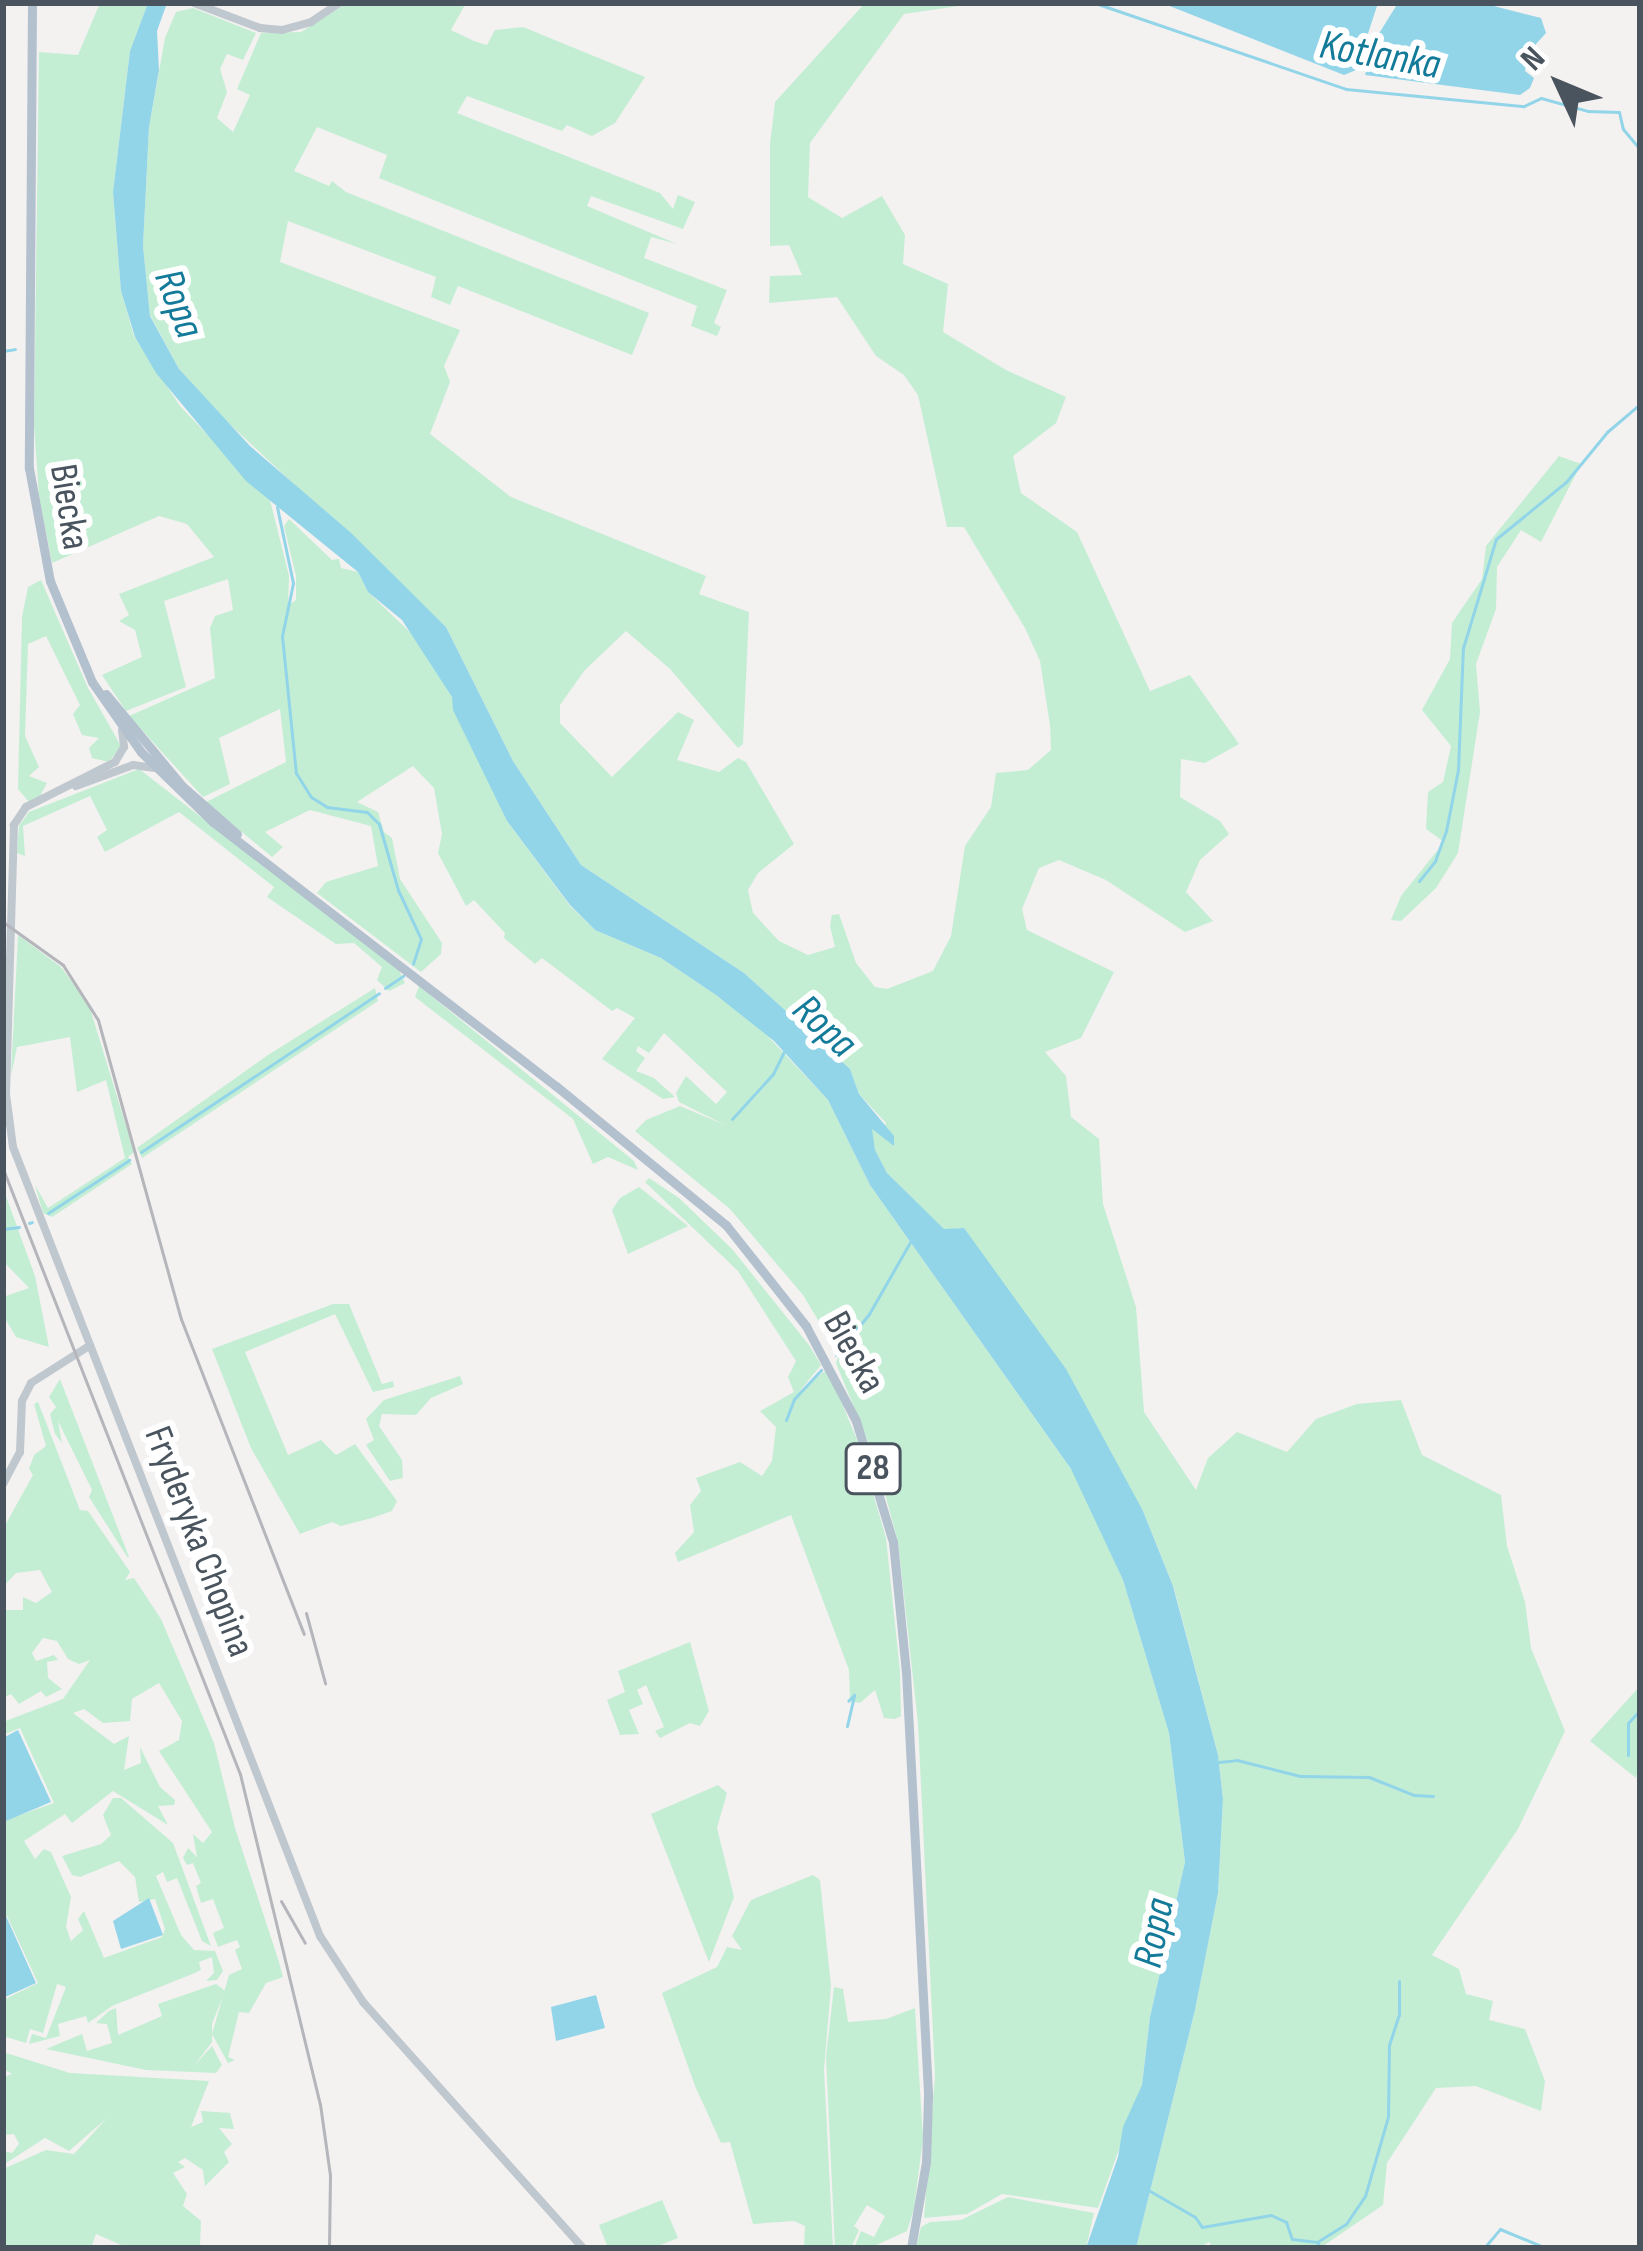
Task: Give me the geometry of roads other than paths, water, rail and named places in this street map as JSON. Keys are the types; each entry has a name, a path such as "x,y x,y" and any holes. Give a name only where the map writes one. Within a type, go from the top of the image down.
{"main road":[{"name":"Biecka","path":"32,3 29,468 46,568 80,654 122,728 274,866"},
{"name":"Biecka","path":"80,654 155,768 213,822 698,1198 779,1287 822,1354 856,1421 893,1542 907,1672 928,2096 926,2162 911,2248"}],"street":[{"path":"194,3 260,28 282,30 310,22 339,3"},
{"path":"115,762 124,747 122,728"},
{"path":"134,765 144,748"},
{"name":"Fryderyka Chopina","path":"144,748 26,807 14,826 7,1112 14,1147 278,1833 334,1962 363,2002 583,2248"},
{"name":"Fryderyka Chopina","path":"62,789 134,765 155,768"},
{"path":"3,1484 20,1452 21,1410 31,1383 89,1346"}],"water":[{"path":"148,3 167,3 157,31 159,70 149,127 143,246 150,316 179,369 250,446 350,532 446,627 513,761 581,865 744,973 850,1069 859,1094 894,1136 894,1146 872,1129 875,1150 887,1173 944,1229 964,1228 1066,1369 1143,1511 1173,1586 1218,1755 1223,1799 1218,1893 1195,2010 1136,2248 1086,2248 1118,2157 1123,2127 1142,2085 1150,2017 1185,1862 1169,1733 1123,1580 1071,1469 870,1185 828,1100 774,1041 716,995 661,958 595,930 570,905 507,821 453,710 452,697 402,620 368,592 358,572 246,481 156,373 135,337 121,291 113,192 130,51"},
{"path":"1162,3 1377,6 1356,70 1344,75"},
{"path":"1398,3 1482,3 1541,18 1546,33 1528,53 1525,71 1534,78 1530,88 1520,95 1365,75 1378,35"},
{"path":"18,1730 51,1802 6,1821 3,1738"},
{"path":"149,1898 163,1935 121,1949 113,1921"},
{"path":"6,1916 36,1983 3,1998 3,1918"},
{"path":"596,1995 605,2028 556,2041 551,2007"}],"waterway":[{"name":"Kotlanka","path":"1095,3 1346,89 1524,106 1541,98 1588,111 1619,112 1623,129 1640,149"},
{"path":"3,351 15,349"},
{"path":"1419,881 1435,861 1446,831 1458,770 1463,648 1496,539 1566,482 1607,432 1640,404"},
{"path":"277,507 293,583 282,636 296,773 311,797 327,807 367,812 379,824 398,890 421,939 413,964"},
{"path":"385,988 403,976"},
{"path":"141,1152 379,993"},
{"name":"Ropa","path":"732,1119 773,1074 785,1049"},
{"path":"48,1213 129,1160"},
{"path":"3,1229 19,1227"},
{"path":"836,1355 869,1314 910,1242"},
{"path":"786,1420 794,1399 821,1370"},
{"path":"847,1726 854,1695 848,1701"},
{"path":"1628,1755 1628,1723 1640,1710"},
{"path":"1219,1762 1237,1760 1300,1776 1369,1777 1414,1795 1433,1796"},
{"path":"1317,2242 1346,2224 1365,2196 1388,2117 1389,2045 1399,2015 1399,1981"},
{"path":"1150,2191 1195,2217 1202,2227 1271,2215 1286,2222 1292,2239 1317,2242 1320,2248"},
{"path":"1484,2248 1500,2229 1546,2248"}],"railway":[{"path":"3,922 63,965 98,1020 181,1319 304,1634"},
{"path":"3,1169 240,1774 320,2104 330,2175 329,2248"},
{"path":"306,1613 325,1683"},
{"path":"281,1901 305,1943"}]}
